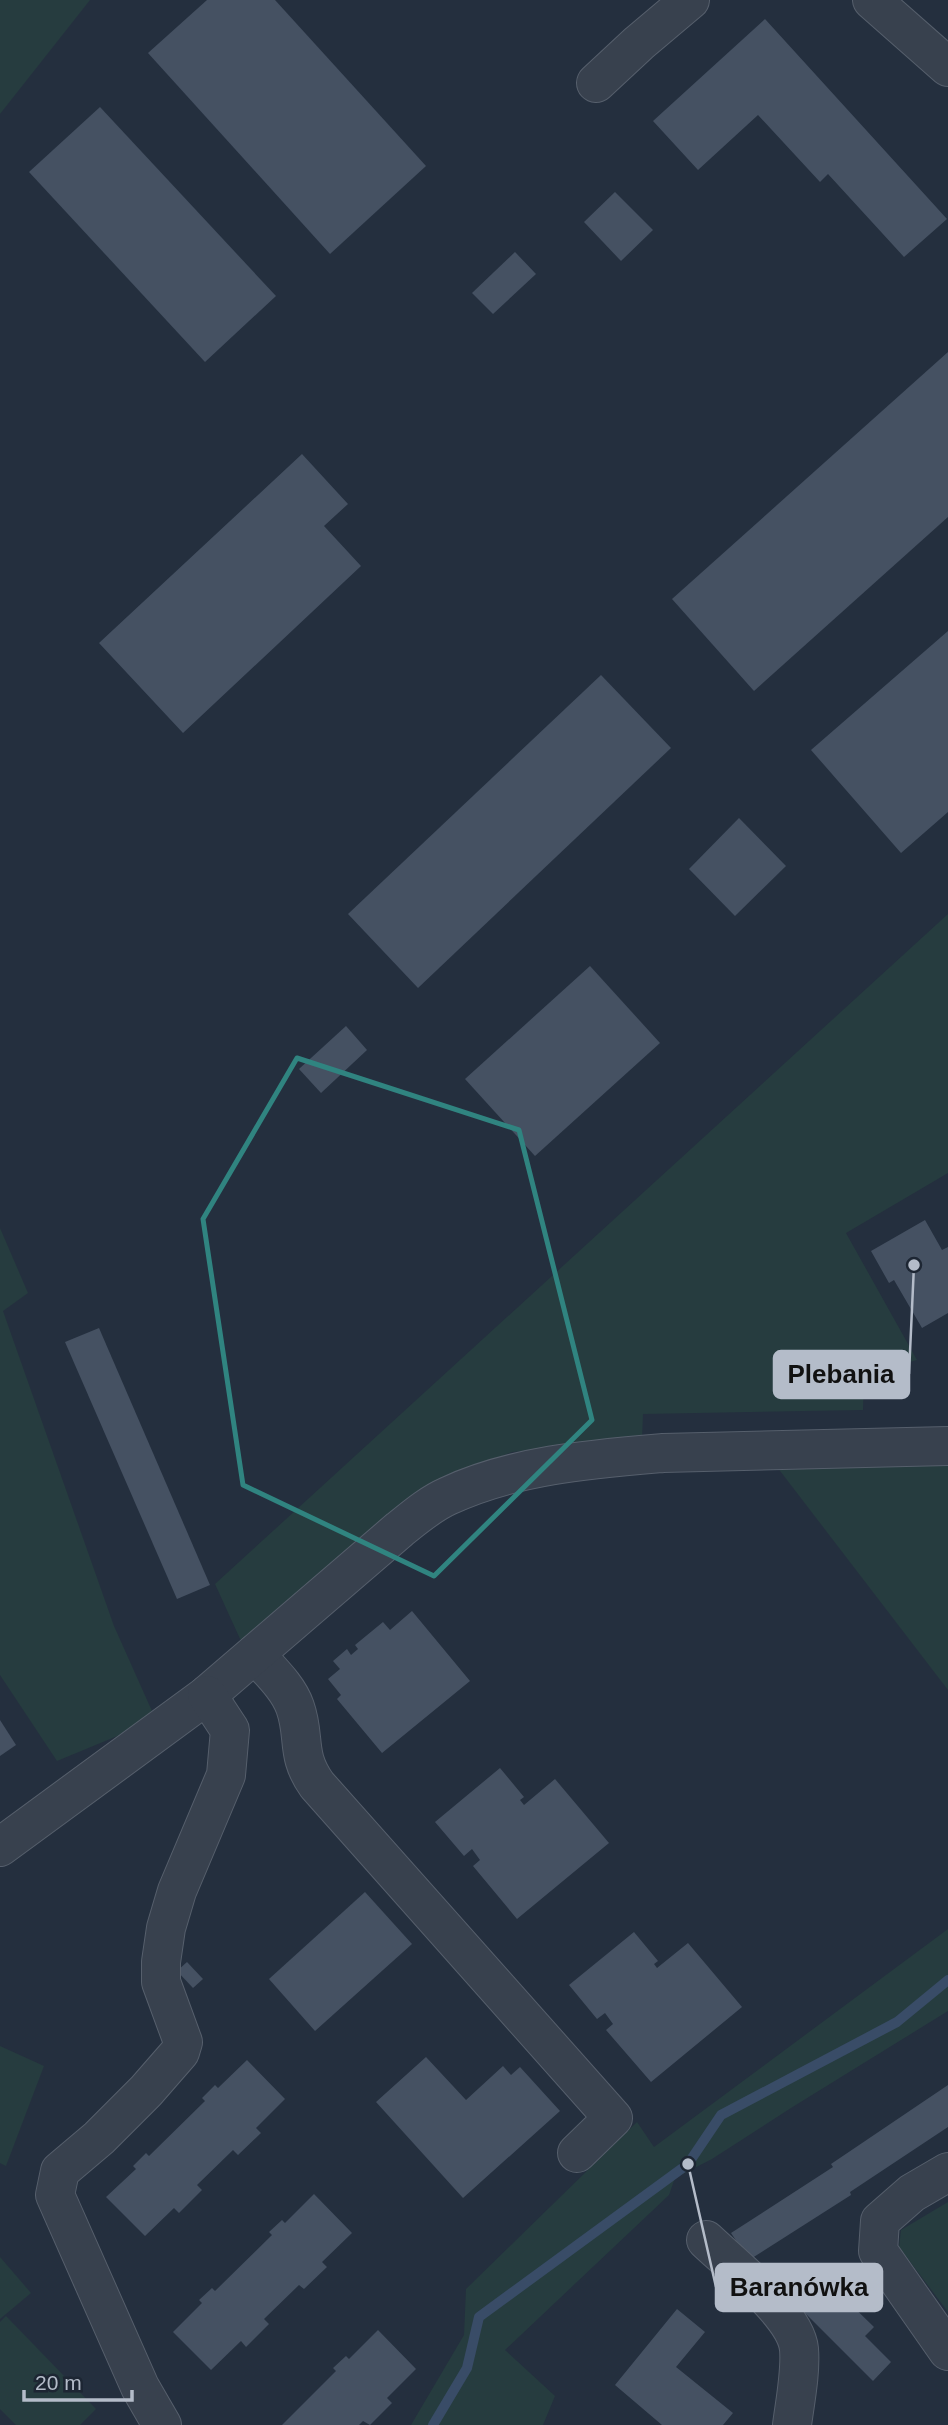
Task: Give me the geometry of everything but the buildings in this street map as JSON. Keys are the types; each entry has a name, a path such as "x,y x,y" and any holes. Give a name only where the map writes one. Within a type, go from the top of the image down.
{"street":[{"path":"596,83 690,0"},
{"path":"872,0 948,67"},
{"path":"0,1847 207,1695 425,1509 448,1496 486,1481 562,1464 652,1454 948,1446"},
{"path":"255,1654 288,1693 295,1707 302,1758 317,1785 613,2118 577,2153"},
{"path":"162,2425 134,2375 55,2194 60,2171 99,2138 180,2052 183,2042 161,1982 161,1962 166,1928 177,1891 226,1775 230,1730 207,1695"},
{"path":"948,2172 912,2193 880,2221 878,2251 948,2351"},
{"path":"706,2240 781,2312 796,2335 800,2351 792,2425"}],"highlighted area":[{"path":"297,1058 519,1130 592,1420 434,1576 243,1485 203,1219"}],"green space":[{"path":"0,0 90,0 0,114"},
{"path":"948,914 948,1173 846,1233 917,1360 864,1375 863,1410 643,1414 642,1440 512,1452 437,1482 246,1652 215,1584"},
{"path":"0,1228 28,1293 3,1311 114,1626 156,1720 57,1761 0,1675"},
{"path":"948,1461 948,1690 774,1463"},
{"path":"948,1929 948,2011 712,2159 675,2178 669,2195 505,2350 555,2396 543,2425 411,2425 464,2335 466,2289 637,2122 654,2147"},
{"path":"0,2046 44,2066 6,2166 0,2163"},
{"path":"948,2202 948,2312 899,2247 901,2230"},
{"path":"0,2257 31,2293 0,2319"},
{"path":"6,2316 96,2409 80,2425 16,2425 0,2409 0,2322"}],"waterway":[{"path":"433,2425 467,2368 479,2317 688,2164 721,2115 897,2022 948,1980"}],"place":[{"name":"Plebania","path":"914,1265"},
{"name":"Baranówka","path":"688,2164"}]}
